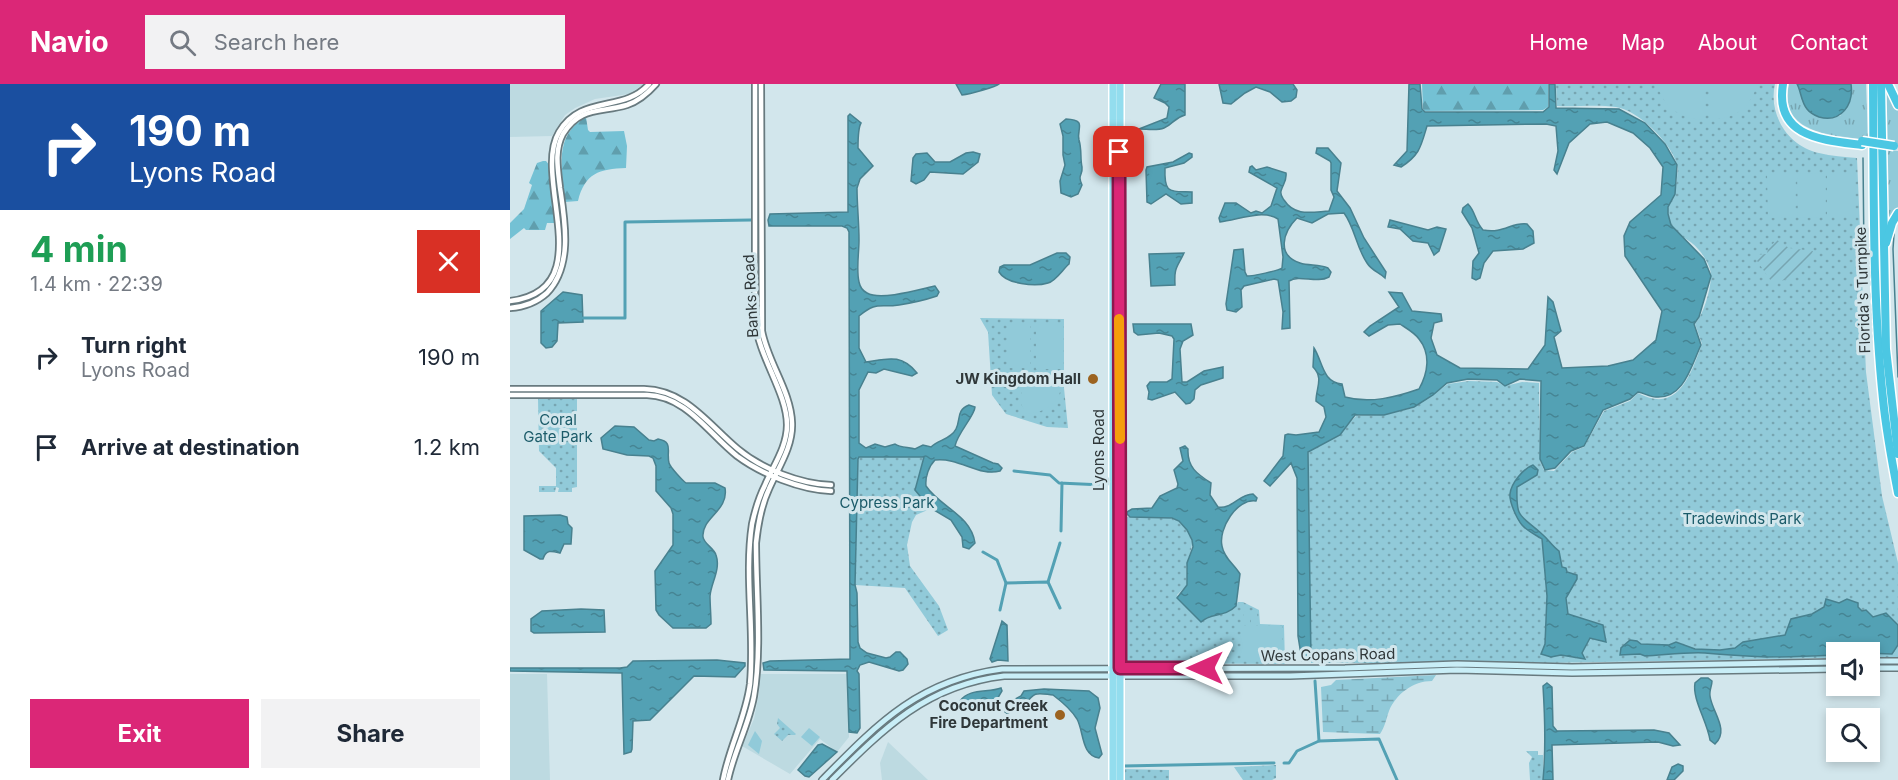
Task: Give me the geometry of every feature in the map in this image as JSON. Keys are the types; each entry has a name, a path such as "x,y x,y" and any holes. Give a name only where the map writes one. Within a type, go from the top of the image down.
{"highway":[{"path":"1783,84 1782,96 1785,110 1790,120 1802,132 1822,140 1862,143"},
{"path":"1788,84 1787,96 1790,112 1806,129 1821,136 1896,148"},
{"name":"Florida's Turnpike","path":"1871,84 1878,349 1883,401 1898,493"},
{"name":"Florida's Turnpike","path":"1881,84 1886,349 1898,454"},
{"path":"1888,84 1898,105"},
{"path":"1884,255 1892,224 1898,213"}],"main road":[{"name":"Lyons Road","path":"1113,84 1116,671 1120,780"},
{"name":"Lyons Road","path":"1113,780 1116,671 1120,84"},
{"path":"1880,661 1898,661"},
{"name":"West Copans Road","path":"1598,669 1826,662"},
{"name":"West Copans Road","path":"822,780 897,710 924,693 955,679 1010,668 1295,675 1457,670 1826,669"},
{"path":"1880,668 1898,668"},
{"name":"West Copans Road","path":"832,780 887,727 911,709 941,692 972,681 996,677 1116,671"}],"street":[{"path":"510,301 522,299 538,291 550,280 560,262 552,158 558,132 581,110 633,97 649,84"},
{"path":"510,308 525,306 542,297 558,277 564,228 557,158 564,134 575,120 584,114 635,102 656,84"},
{"name":"Banks Road","path":"728,780 754,697 757,531 761,510 784,444 787,422 784,406 759,342 755,321 755,84"},
{"name":"Banks Road","path":"723,780 728,758 744,716 751,673 751,535 757,504 789,446 793,425 789,403 762,331 761,84"},
{"path":"510,389 665,391 688,403 743,453 801,488 831,488"},
{"path":"510,395 647,394 663,397 686,409 741,458 774,472"}],"shaded area":[{"path":"510,84 644,84 629,94 595,99 575,108 565,115 552,136 510,137"},
{"path":"510,674 547,674 550,780 510,780"},
{"path":"760,674 847,674 849,737 837,752 820,739 790,774 742,746 754,719"},
{"path":"888,742 928,780 882,780 880,763"}],"green space":[{"path":"1422,84 1548,84 1548,107 1543,110 1425,111"},
{"name":"Tradewinds Park","path":"1556,84 1775,84 1774,96 1778,118 1783,128 1798,144 1819,153 1857,158 1866,372 1882,496 1898,563 1898,657 1880,658 1880,642 1826,642 1826,658 1544,663 1311,663 1308,452 1339,434 1356,416 1383,415 1413,408 1448,384 1469,381 1497,382 1505,386 1522,382 1539,383 1540,461 1544,470 1554,471 1572,452 1584,447 1604,411 1630,401 1638,393 1664,399 1673,395 1681,388 1693,367 1702,344 1695,324 1706,302 1711,274 1700,252 1674,229 1668,218 1668,206 1678,171 1674,156 1652,129 1625,109 1601,106 1557,106"},
{"path":"1657,84 1704,84 1704,120 1687,117 1674,110 1664,99"},
{"path":"1710,84 1757,84 1750,100 1740,111 1727,117 1710,119"},
{"path":"1789,84 1797,84 1840,116 1849,102 1851,84 1866,84 1868,140 1825,134 1800,123 1792,114 1788,101"},
{"path":"1884,84 1898,107 1898,144 1886,142"},
{"path":"586,117 590,132 624,131 627,146 626,168 594,174 585,184 578,201 565,202 562,166 564,143 568,133"},
{"path":"1886,150 1898,151 1898,210 1886,233"},
{"path":"543,161 550,166 555,223 547,223 545,230 526,230 524,228 510,239 510,223 524,209 532,185 529,183 537,163"},
{"path":"1823,173 1823,217 1798,218 1797,174"},
{"path":"1827,173 1853,173 1853,217 1827,217"},
{"path":"1767,174 1793,174 1793,217 1768,218"},
{"path":"1777,240 1789,248 1813,251 1797,277 1771,281 1753,255 1767,254 1768,248"},
{"path":"980,318 1064,319 1064,388 1068,428 1047,427 1006,414 992,395 988,332"},
{"path":"1008,325 1030,325 1030,368 1008,368"},
{"path":"1036,325 1061,325 1061,369 1036,369"},
{"path":"1023,373 1062,374 1060,391 1048,408 1024,414 1022,406"},
{"name":"Coral Gate Park","path":"577,397 577,487 572,488 572,492 558,492 559,488 556,487 555,492 539,492 539,486 556,486 556,468 539,451 538,399"},
{"path":"548,414 564,414 563,446 548,446"},
{"name":"Cypress Park","path":"926,456 915,490 930,509 916,515 912,522 907,545 910,566 939,606 948,630 938,636 905,588 855,585 857,457"},
{"path":"1123,517 1166,517 1179,521 1188,531 1192,543 1187,566 1187,585 1177,595 1201,622 1230,611 1238,602 1243,602 1259,610 1260,624 1284,625 1285,664 1127,663 1124,658"},
{"path":"1244,611 1257,612 1258,623 1251,623 1251,613 1250,625 1244,624"},
{"path":"1242,626 1282,626 1282,659 1242,659"},
{"path":"1436,675 1432,681 1412,686 1396,699 1380,734 1323,732 1321,687 1331,685 1336,680"},
{"path":"778,718 796,734 788,735 782,741 774,734 780,728 777,724"},
{"path":"809,728 820,737 812,746 801,737"},
{"path":"755,731 762,741 759,754 748,745"},
{"path":"1526,751 1538,751 1538,755 1543,755 1543,780 1530,780 1529,763 1532,757"},
{"path":"1276,765 1276,778 1272,780 1243,780 1234,767"},
{"path":"1123,769 1169,770 1169,780 1123,780"}],"water":[{"path":"956,84 999,84 962,95"},
{"path":"1161,84 1185,84 1185,115 1161,129 1139,129 1167,118 1169,107 1154,98"},
{"path":"1219,84 1293,84 1297,90 1296,97 1291,101 1282,102 1270,92 1256,87 1231,104 1223,103"},
{"path":"1409,84 1420,84 1422,109 1425,112 1543,112 1549,107 1549,84 1555,84 1556,108 1619,109 1645,123 1665,144 1677,165 1675,194 1668,207 1671,225 1704,259 1711,276 1699,317 1694,324 1701,345 1685,380 1673,393 1656,397 1638,392 1630,399 1603,410 1584,446 1571,451 1555,468 1545,470 1540,459 1541,381 1520,379 1505,386 1497,380 1468,379 1447,383 1414,407 1384,415 1355,415 1340,435 1308,452 1311,661 1302,661 1298,636 1297,478 1291,463 1270,486 1264,481 1283,456 1285,435 1319,432 1326,417 1324,407 1316,401 1319,379 1313,367 1314,348 1330,380 1342,384 1345,397 1373,400 1419,389 1427,364 1423,345 1415,335 1400,324 1388,325 1369,336 1364,332 1399,307 1389,292 1402,293 1412,311 1441,314 1442,321 1434,323 1431,338 1437,355 1460,368 1528,369 1545,345 1548,297 1553,302 1561,331 1554,337 1562,368 1608,366 1633,360 1656,340 1662,311 1625,256 1624,236 1630,222 1661,195 1663,167 1650,148 1633,133 1607,122 1590,124 1569,143 1557,174 1554,170 1558,151 1556,126 1546,124 1427,126 1419,150 1401,167 1394,165 1407,151"},
{"path":"1797,84 1851,84 1848,105 1840,115 1819,117 1805,106"},
{"path":"850,114 861,123 858,148 873,166 860,179 857,188 860,286 866,292 882,296 935,286 939,292 937,296 918,301 874,307 859,316 859,348 866,362 899,360 905,362 917,373 912,376 884,369 876,373 868,372 859,390 859,443 866,448 875,444 885,447 895,444 915,449 923,445 931,447 954,432 960,412 969,405 975,407 974,410 955,446 998,464 1002,468 1000,471 992,472 952,461 935,460 929,468 926,486 968,525 975,543 969,549 963,547 962,537 951,520 929,507 915,490 924,457 859,457 855,585 858,642 860,648 867,653 886,658 900,652 907,659 908,664 899,671 869,662 860,665 857,671 859,674 860,728 857,733 849,732 847,671 764,670 763,663 850,659 849,232 842,226 769,226 768,220 770,214 848,212 848,116"},
{"path":"1066,119 1077,121 1080,126 1078,136 1082,185 1078,194 1071,197 1061,193 1060,181 1065,165 1060,124"},
{"path":"1317,148 1328,148 1341,163 1337,191 1350,208 1364,238 1386,272 1385,278 1367,263 1344,213 1328,214 1312,223 1297,218 1285,236 1287,255 1300,263 1328,268 1331,272 1329,277 1319,280 1298,278 1289,281 1290,328 1282,329 1283,312 1278,280 1244,286 1241,290 1242,307 1236,312 1227,310 1234,250 1243,249 1247,276 1282,268 1283,257 1278,219 1272,216 1257,215 1220,222 1219,218 1225,203 1236,203 1251,213 1256,211 1262,213 1271,206 1277,188 1249,172 1252,166 1256,170 1267,167 1286,173 1281,195 1293,209 1304,212 1329,211 1334,197 1331,190 1331,163 1316,153"},
{"path":"927,153 935,162 950,162 966,153 980,154 978,162 963,174 930,172 924,180 916,184 911,181 913,158 916,154"},
{"path":"1189,153 1192,157 1184,163 1165,168 1165,176 1167,187 1173,191 1192,192 1192,203 1181,204 1166,194 1151,204 1147,202 1147,167 1173,162"},
{"path":"1468,204 1483,230 1490,231 1527,224 1533,231 1534,243 1523,249 1493,251 1484,263 1480,278 1476,280 1472,278 1473,261 1479,253 1472,228 1462,212"},
{"path":"1390,220 1428,230 1437,227 1446,229 1439,251 1434,255 1428,243 1413,241 1400,229 1388,227"},
{"path":"1057,253 1066,253 1070,257 1069,264 1048,283 1021,284 1008,279 999,272 1000,267 1004,265 1030,265"},
{"path":"1184,253 1176,271 1175,285 1151,286 1149,254"},
{"path":"563,292 582,295 583,322 558,323 557,341 552,347 546,348 541,343 541,311"},
{"path":"1133,324 1191,324 1193,335 1183,341 1180,349 1182,382 1187,382 1204,371 1223,367 1223,378 1201,385 1195,390 1194,399 1190,403 1186,404 1175,392 1152,400 1148,399 1147,386 1150,382 1167,382 1172,379 1174,339 1172,336 1159,333 1138,335 1134,332"},
{"path":"615,426 634,427 649,440 658,439 666,442 670,465 686,483 715,483 725,488 723,503 706,525 703,537 715,553 717,560 717,571 710,596 711,624 706,628 673,628 656,610 655,571 673,545 673,514 671,508 656,491 656,466 653,458 603,449 601,438"},
{"path":"1185,446 1188,449 1191,465 1211,483 1210,495 1218,507 1227,506 1243,496 1253,494 1257,498 1256,501 1249,501 1236,509 1223,531 1223,550 1240,574 1236,606 1201,622 1177,598 1187,585 1187,563 1193,547 1187,530 1179,521 1172,518 1130,517 1127,514 1132,509 1152,508 1160,496 1177,488 1174,470 1183,461 1180,448"},
{"path":"1533,465 1538,470 1537,475 1517,487 1519,511 1524,519 1559,551 1562,567 1566,568 1567,572 1577,575 1566,598 1568,614 1603,625 1606,642 1590,638 1582,653 1585,659 1561,655 1551,657 1541,654 1545,644 1547,596 1542,539 1522,525 1510,497 1518,476"},
{"path":"560,515 567,517 568,524 572,528 571,544 564,544 560,553 548,552 543,559 524,550 524,516"},
{"path":"1826,599 1839,603 1847,599 1858,603 1862,611 1866,610 1873,617 1886,613 1898,625 1898,645 1892,654 1880,654 1880,642 1826,642 1826,655 1766,657 1698,653 1620,655 1621,648 1630,640 1641,644 1669,645 1676,642 1695,649 1735,648 1743,642 1785,635 1791,619 1812,614 1824,607"},
{"path":"604,610 605,632 534,633 531,631 531,619 542,611"},
{"path":"1002,621 1007,625 1008,661 992,662 990,659"},
{"path":"717,660 745,663 745,666 735,677 694,676 650,720 633,721 632,749 631,752 624,754 622,673 510,671 510,668 620,668 627,667 633,661"},
{"path":"1701,678 1708,678 1712,681 1711,702 1721,727 1719,739 1715,744 1710,740 1696,696 1695,683"},
{"path":"1547,683 1552,687 1553,726 1557,731 1654,730 1669,733 1680,745 1673,746 1658,742 1552,745 1553,780 1543,780 1545,733 1543,686"},
{"path":"1001,688 1002,691 996,701 985,701 970,711 961,706 960,701 968,694"},
{"path":"1044,689 1089,691 1098,698 1100,708 1095,728 1102,754 1099,758 1093,756 1086,748 1075,716 1053,695 1037,694 1025,704 1015,706 1008,714 1005,712 1007,703 1021,696 1024,691"},
{"path":"822,744 837,752 809,777 805,776 798,770 818,745"},
{"path":"1678,764 1683,766 1683,771 1674,780 1667,780 1672,767"}],"waterway":[{"path":"1863,158 1864,257"},
{"path":"583,318 625,318 625,222 751,220"},
{"path":"1894,234 1898,377"},
{"path":"1014,471 1050,475 1059,483 1103,485"},
{"path":"1061,531 1062,483"},
{"path":"1048,582 1060,543"},
{"path":"983,552 997,560 1006,583 1048,582 1060,608"},
{"path":"1000,610 1006,583"},
{"path":"1284,763 1289,763 1297,751 1319,741 1315,681"},
{"path":"1319,741 1379,739 1397,780"},
{"path":"1123,766 1274,763"}],"slow traffic":[{"path":"1119,319 1120,439"}],"place":[{"name":"JW Kingdom Hall","path":"1093,379"},
{"name":"Coconut Creek Fire Department","path":"1060,715"}],"route":[{"path":"1119,152 1120,668 1205,668"}]}
